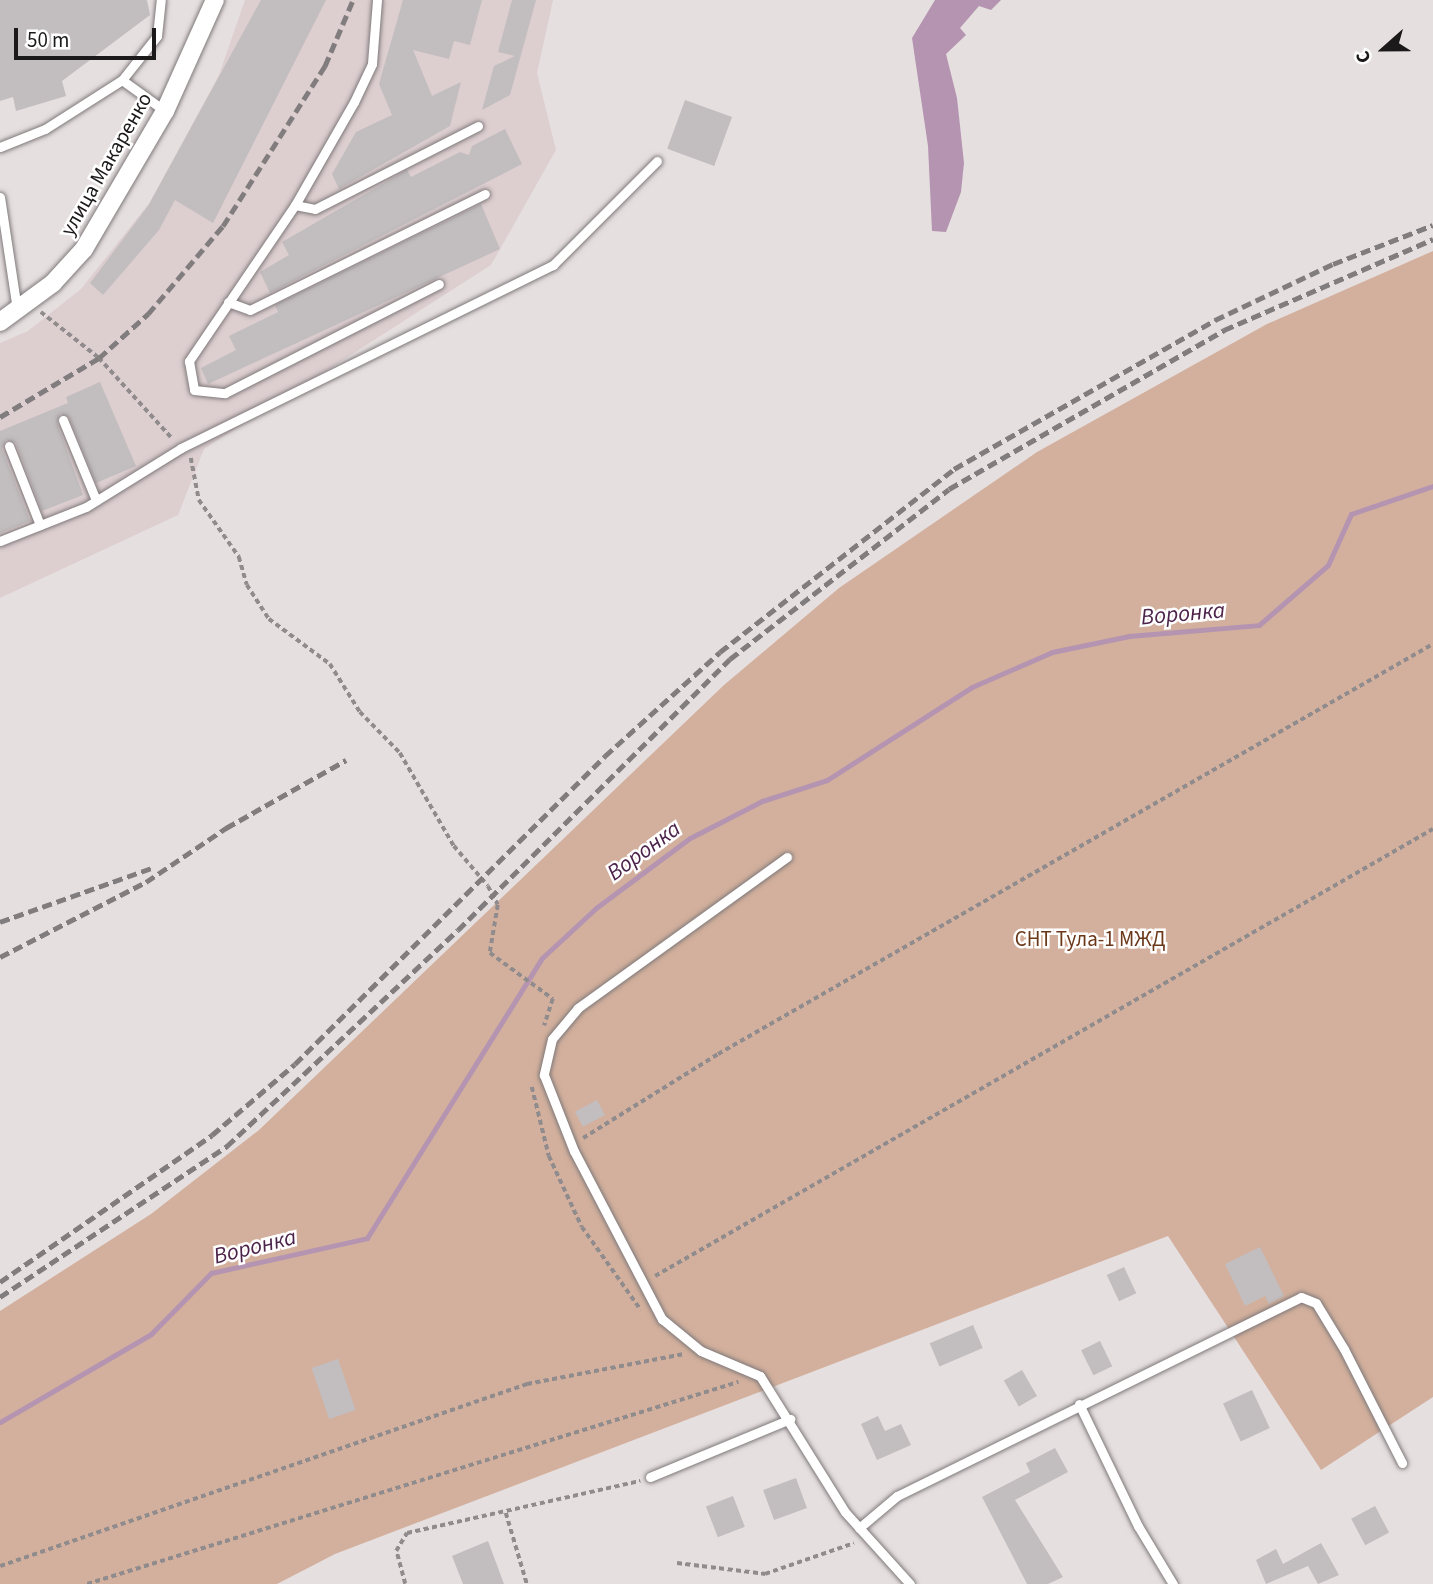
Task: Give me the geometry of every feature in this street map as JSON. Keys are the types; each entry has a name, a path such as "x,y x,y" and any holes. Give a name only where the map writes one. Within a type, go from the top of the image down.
{"street":[{"name":"улица Макаренко","path":"0,322 23,306 84,249 165,111 215,0"}],"lane":[{"path":"0,146 45,129 122,80 157,36 161,0"},
{"path":"377,0 372,64 295,205 189,361 194,390 206,396 225,393 439,284"},
{"path":"122,80 165,111"},
{"path":"295,205 315,208 478,126"},
{"path":"0,541 96,500 181,448 553,265 657,161"},
{"path":"228,302 250,310 485,194"},
{"path":"0,197 23,306"},
{"path":"64,420 96,500"},
{"path":"9,446 40,525"},
{"path":"787,857 597,992 562,1024 544,1068 547,1092 574,1151 645,1282 662,1319 701,1351 760,1376 859,1528 910,1584"},
{"path":"859,1528 897,1496 1079,1404 1308,1297 1344,1349 1402,1463"},
{"path":"1079,1404 1138,1526 1173,1584"},
{"path":"650,1477 790,1419"}],"path":[{"path":"23,306 99,358 195,462 199,500 239,557 247,585 269,619 330,664 360,712 400,753 454,846 488,886 498,905 490,953 553,999"},
{"path":"574,1151 610,1118 718,1054 1433,644"},
{"path":"645,1282 1433,829"},
{"path":"531,1077 549,1156 582,1227 634,1304 662,1319"},
{"path":"0,1566 527,1384 701,1351"},
{"path":"87,1584 760,1376"},
{"path":"405,1584 396,1551 403,1536 650,1477"},
{"path":"506,1513 527,1584"},
{"path":"677,1563 770,1573 867,1537"}],"shaded area":[{"path":"245,0 553,0 537,73 556,150 491,265 204,449 178,515 0,598 0,343 28,331 81,289 150,202 219,75"},
{"path":"935,0 1001,0 991,10 979,6 960,28 966,35 946,54 957,98 964,163 961,192 946,232 932,231 928,146 912,38"}],"green space":[{"name":"СНТ Тула-1 МЖД","path":"1433,251 1433,1397 1321,1470 1168,1236 335,1554 277,1584 0,1584 0,1311 151,1214 259,1130 724,685 839,588 1037,452 1267,324"}],"building":[{"path":"0,0 147,0 150,15 62,81 66,96 16,111 13,97 0,101"},
{"path":"261,0 326,0 213,223 175,200 159,230 103,295 90,283 148,206"},
{"path":"403,0 482,0 470,45 454,41 449,59 413,50 432,96 461,82 450,126 339,189 332,174 356,132 392,115 379,84"},
{"path":"512,0 536,0 510,95 482,110 494,66 515,56 498,52"},
{"path":"685,100 732,117 714,166 667,149"},
{"path":"505,129 522,164 270,293 260,272 289,255 282,242 407,170 411,177 460,152 469,155 472,146"},
{"path":"481,204 500,249 208,384 201,368 236,350 229,336 278,312 275,305"},
{"path":"100,382 136,466 96,483 69,417 60,414 57,423 83,495 42,511 16,443 6,440 2,449 30,521 0,533 0,431 68,403 66,397"},
{"path":"597,1100 605,1115 583,1127 575,1112"},
{"path":"1260,1247 1284,1296 1269,1304 1265,1296 1245,1306 1225,1264"},
{"path":"1124,1267 1136,1293 1119,1301 1107,1275"},
{"path":"973,1325 983,1348 940,1366 930,1343"},
{"path":"1100,1341 1112,1366 1093,1375 1081,1350"},
{"path":"338,1359 356,1410 329,1419 312,1368"},
{"path":"1022,1370 1037,1396 1019,1406 1004,1380"},
{"path":"1252,1390 1270,1428 1241,1442 1223,1404"},
{"path":"878,1416 885,1431 901,1424 911,1445 877,1460 861,1424"},
{"path":"1055,1448 1068,1472 1015,1500 1063,1577 1048,1584 1027,1584 982,1497 1030,1472 1026,1463"},
{"path":"796,1478 807,1508 774,1520 763,1490"},
{"path":"733,1496 745,1527 718,1537 706,1506"},
{"path":"1375,1506 1389,1532 1365,1545 1351,1519"},
{"path":"488,1541 504,1584 463,1584 452,1556"},
{"path":"1321,1543 1339,1575 1318,1584 1308,1566 1266,1584 1256,1560 1276,1549 1283,1564"}],"waterway":[{"name":"Воронка","path":"0,1422 151,1334 211,1273 367,1238 542,958 596,908 690,838 762,801 827,780 972,687 1052,652 1129,636 1259,625 1328,565 1351,514 1433,486"}],"railway":[{"path":"0,417 99,358 148,314 223,226 325,66 353,0"},
{"path":"0,1282 212,1135 295,1064 605,756 720,652 954,469 1215,320 1333,264 1433,225"},
{"path":"0,1297 227,1146 458,930 730,659 949,489 1224,330 1433,239"},
{"path":"0,957 146,882 226,828 346,760"},
{"path":"0,922 152,868"}]}
